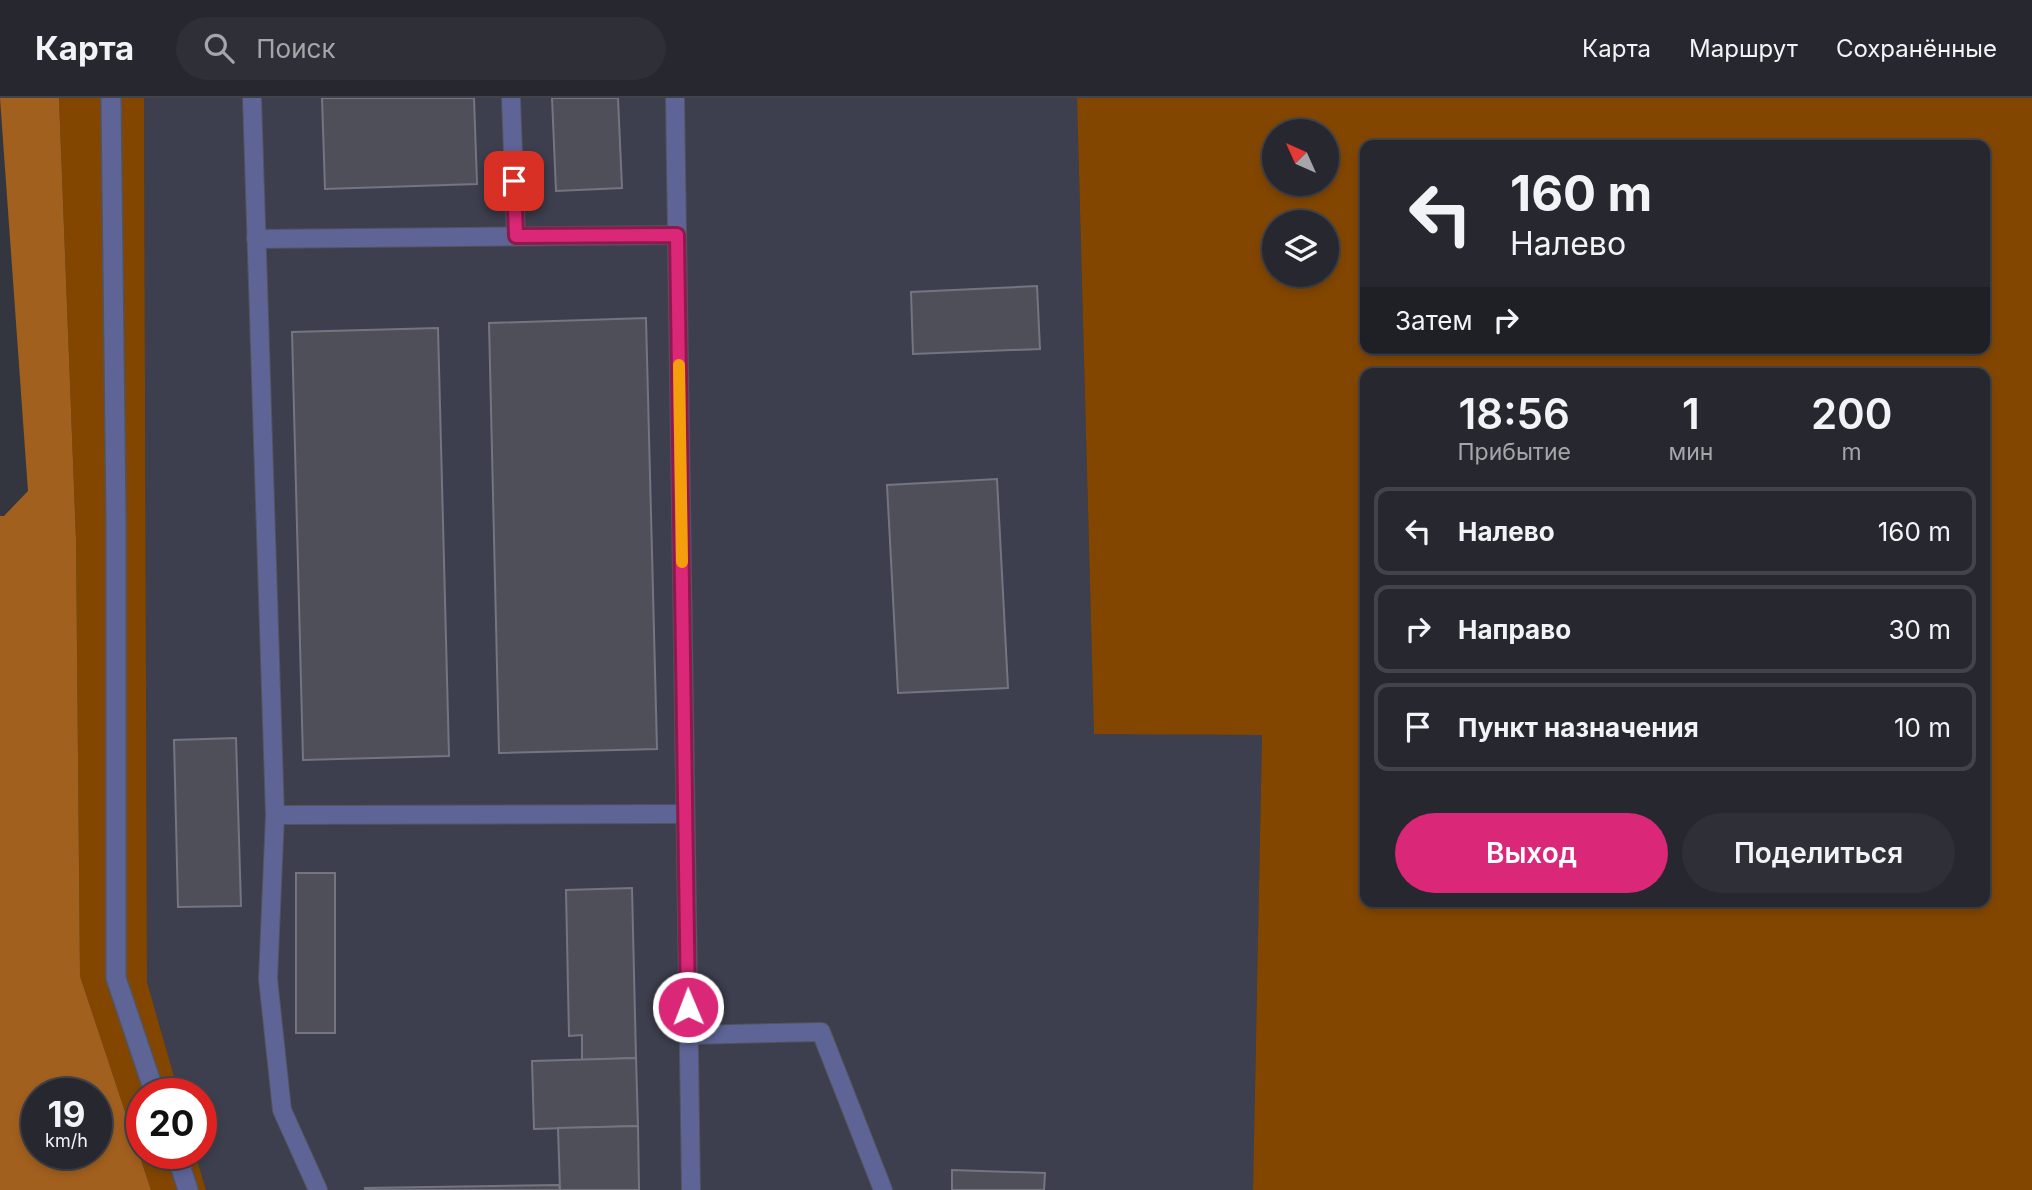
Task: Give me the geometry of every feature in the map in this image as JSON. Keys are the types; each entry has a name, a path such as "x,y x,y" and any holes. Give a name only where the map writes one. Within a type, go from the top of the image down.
{"street":[{"path":"111,98 116,506 116,978 150,1078"},
{"path":"181,1169 188,1190"}],"lane":[{"path":"251,98 275,815 268,979 282,1110 318,1190"},
{"path":"511,98 516,236"},
{"path":"675,98 691,1190"},
{"path":"256,239 677,235"},
{"path":"275,815 685,814"},
{"path":"688,1035 821,1032 883,1190"}],"shaded area":[{"path":"0,98 59,98 76,540 80,976 126,1115 126,1169 144,1169 151,1190 0,1190 0,516 4,516 28,491"},
{"path":"59,98 144,98 147,982 174,1078 126,1078 126,1115 80,976 76,540"},
{"path":"144,98 1077,98 1094,733 1262,735 1253,1190 206,1190 200,1169 217,1169 217,1078 174,1078 147,982"},
{"path":"1077,98 2032,98 2032,1190 1253,1190 1262,735 1094,734"},
{"path":"144,1169 200,1169 206,1190 151,1190"}],"building":[{"path":"322,98 474,98 477,184 325,189"},
{"path":"552,98 618,98 622,188 556,191"},
{"path":"1037,286 1040,349 913,354 911,292"},
{"path":"646,318 657,749 499,753 489,323"},
{"path":"438,328 449,756 303,760 292,332"},
{"path":"997,479 1008,688 898,693 887,485"},
{"path":"236,738 241,906 178,907 174,740"},
{"path":"296,873 335,873 335,1033 296,1033"},
{"path":"632,888 636,1058 582,1060 582,1035 569,1036 566,890"},
{"path":"636,1058 638,1126 534,1129 532,1061"},
{"path":"638,1126 639,1190 560,1190 558,1128"},
{"path":"952,1170 1045,1173 1044,1190 952,1190"},
{"path":"559,1185 560,1190 365,1190 365,1188"}],"slow traffic":[{"path":"679,365 682,562"}],"route":[{"path":"514,181 516,236 677,235 688,1007"}]}
